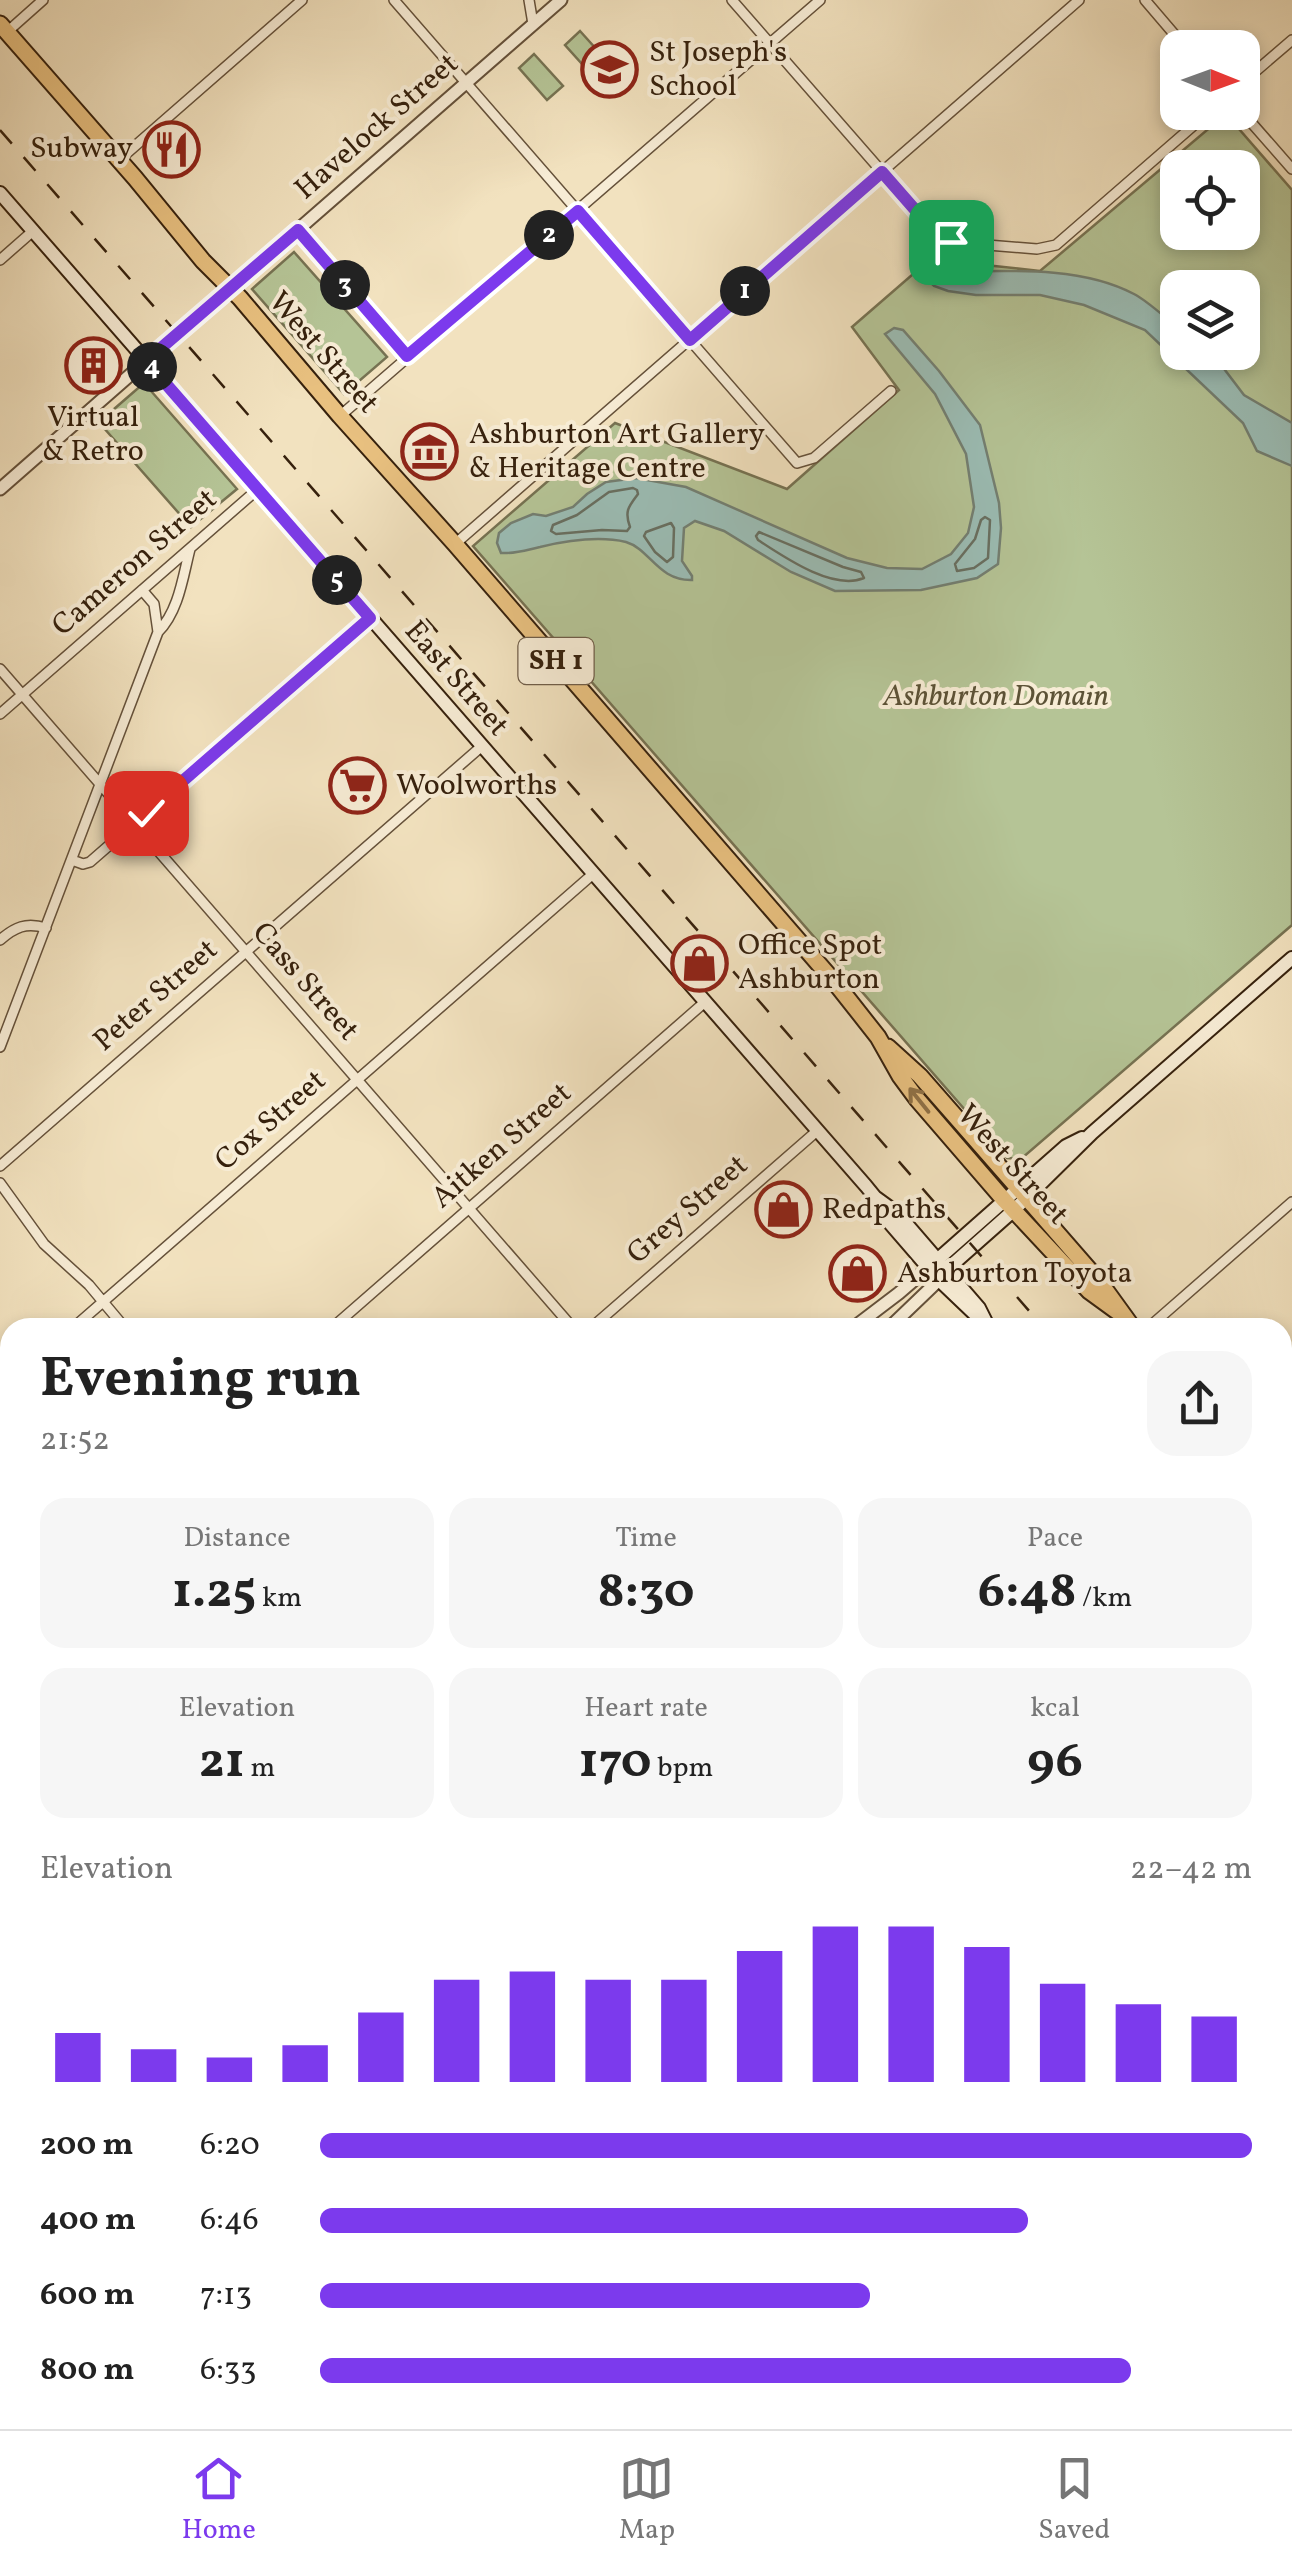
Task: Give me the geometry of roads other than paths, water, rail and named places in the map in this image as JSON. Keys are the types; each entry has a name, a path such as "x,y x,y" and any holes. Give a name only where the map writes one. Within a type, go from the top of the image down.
{"highway":[{"name":"West Street","path":"4,28 202,261 240,298 455,544 878,1037 920,1076 1022,1192 1125,1318"},
{"name":"West Street","path":"878,1037 917,1099 1010,1206 1089,1291 1123,1318"}],"main road":[{"name":"East Street","path":"0,193 876,1197 888,1222 938,1269 977,1318"},
{"name":"Havelock Street","path":"146,361 230,289"},
{"path":"938,1269 1292,958"}],"street":[{"path":"4,28 43,0"},
{"path":"119,160 302,0"},
{"path":"394,0 796,464 814,458 891,391"},
{"path":"529,0 533,24"},
{"name":"Havelock Street","path":"230,289 561,0"},
{"path":"732,0 938,236 951,242 1037,249 1056,245 1188,130"},
{"path":"340,416 820,0"},
{"path":"455,544 1079,0"},
{"path":"1145,0 1171,30"},
{"path":"1260,68 1292,40"},
{"path":"1258,130 1292,169"},
{"path":"298,230 407,356"},
{"path":"0,260 33,231"},
{"name":"Havelock Street","path":"0,489 146,361"},
{"name":"Cameron Street","path":"0,714 258,489"},
{"path":"0,1047 158,632 176,599 190,549"},
{"path":"142,590 154,604 158,632"},
{"path":"154,604 176,599"},
{"path":"72,860 80,864 90,862 370,618"},
{"name":"Cass Street","path":"0,669 564,1318"},
{"name":"Peter Street","path":"0,1166 482,746"},
{"name":"Cox Street","path":"84,1318 593,874"},
{"path":"0,940 17,927 35,924 46,928"},
{"name":"Aitken Street","path":"343,1318 705,1002"},
{"name":"Grey Street","path":"602,1318 817,1130"},
{"path":"0,1183 44,1244 89,1285 117,1318"},
{"path":"1159,1318 1292,1202"},
{"path":"865,1318 938,1269"},
{"path":"897,1318 938,1269"}],"water":[{"path":"1008,271 1087,277 1134,294 1160,313 1160,344 1145,330 1084,305 1040,295 948,291 927,279 931,272"},
{"path":"894,328 903,330 980,425 999,503 1001,528 998,564 977,578 921,590 835,591 791,572 724,531 695,521 684,528 682,561 692,580 671,575 642,551 616,540 571,541 501,553 499,533 511,523 533,514 546,516 573,507 606,482 636,478 686,487 847,558 887,568 922,569 951,554 968,533 974,507 966,454 935,394 885,334"},
{"path":"1187,370 1225,370 1244,395 1292,423 1292,466 1257,451 1243,423"}],"railway":[{"path":"0,130 1035,1318"}],"place":[{"name":"St Joseph's School","path":"610,70"},
{"name":"Subway","path":"172,149"},
{"name":"Virtual & Retro","path":"93,365"},
{"name":"Ashburton Art Gallery & Heritage Centre","path":"430,452"},
{"name":"Woolworths","path":"357,786"},
{"name":"Office Spot Ashburton","path":"699,963"},
{"name":"Redpaths","path":"783,1210"},
{"name":"Ashburton Toyota","path":"858,1274"}],"park label":[{"name":"Ashburton Domain","path":"996,697"}]}
